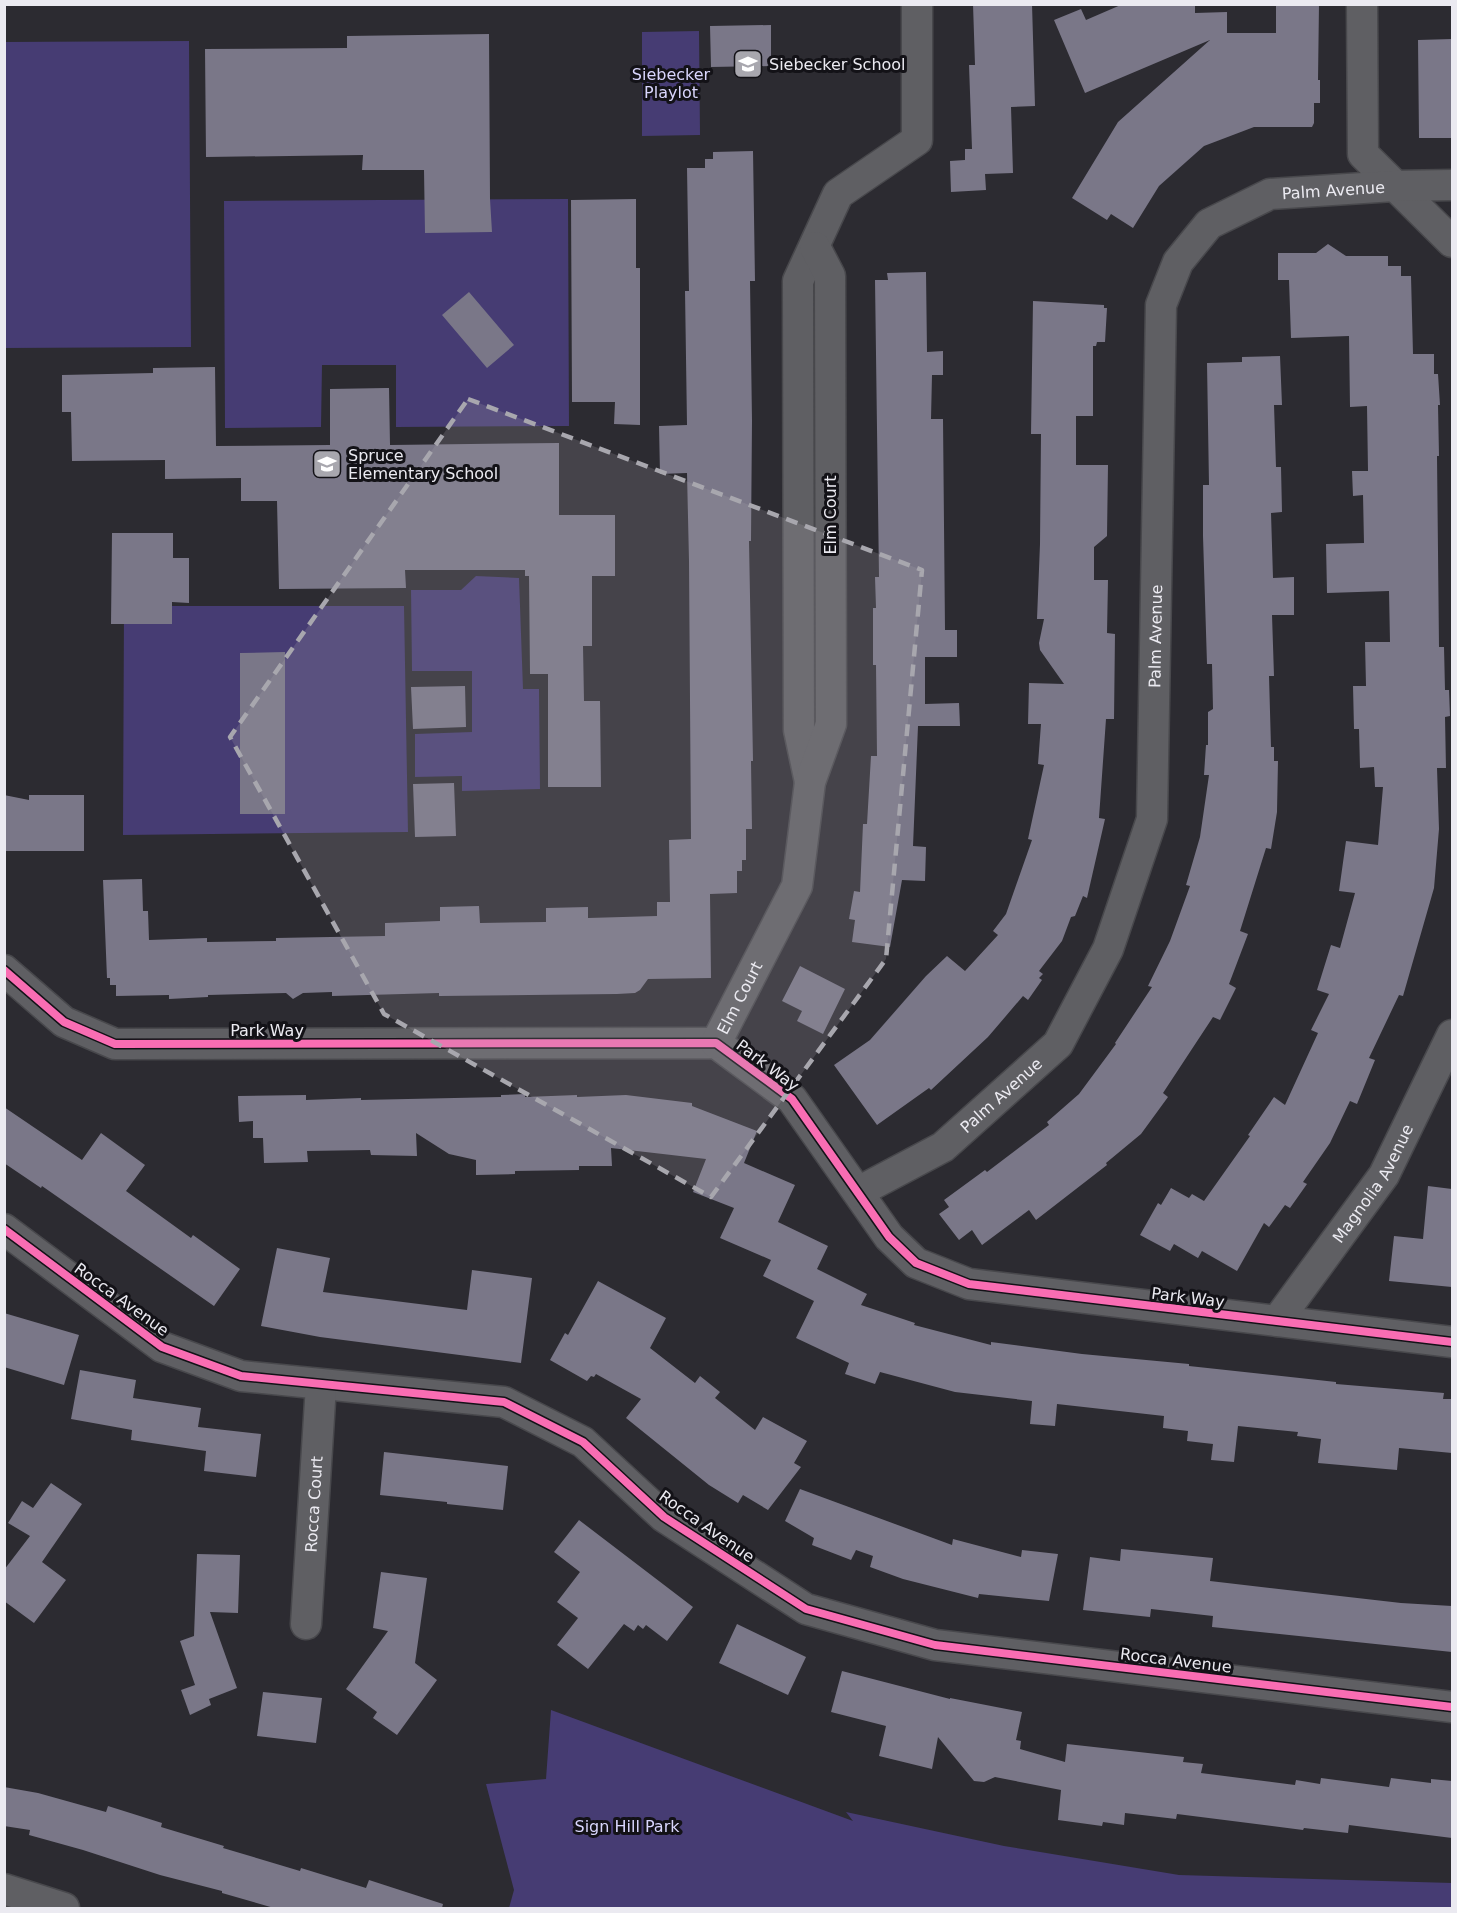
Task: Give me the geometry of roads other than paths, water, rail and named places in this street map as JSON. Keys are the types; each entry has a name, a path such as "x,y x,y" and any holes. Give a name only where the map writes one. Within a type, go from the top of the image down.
{"street":[{"name":"Elm Court","path":"716,1043 797,886 810,782 800,730 798,281 838,194 917,140 917,4"},
{"path":"1362,4 1363,154 1452,242"},
{"name":"Palm Avenue","path":"858,1192 943,1147 1058,1044 1112,939 1152,819 1161,305 1178,262 1209,224 1270,194 1394,186 1452,185"},
{"name":"Park Way","path":"4,970 64,1022 115,1044 716,1043 792,1099 889,1237 916,1263 969,1284 1452,1342"},
{"name":"Magnolia Avenue","path":"1277,1322 1384,1175 1452,1035"},
{"name":"Rocca Avenue","path":"4,1229 162,1347 241,1376 504,1402 583,1442 664,1517 806,1609 936,1645 1452,1707"},
{"name":"Rocca Court","path":"306,1624 321,1385"},
{"path":"4,1889 64,1908"}],"place":[{"name":"Siebecker School","path":"748,64"},
{"name":"Spruce Elementary School","path":"327,464"}],"park label":[{"name":"Siebecker Playlot","path":"671,83"},
{"name":"Sign Hill Park","path":"627,1826"}]}
